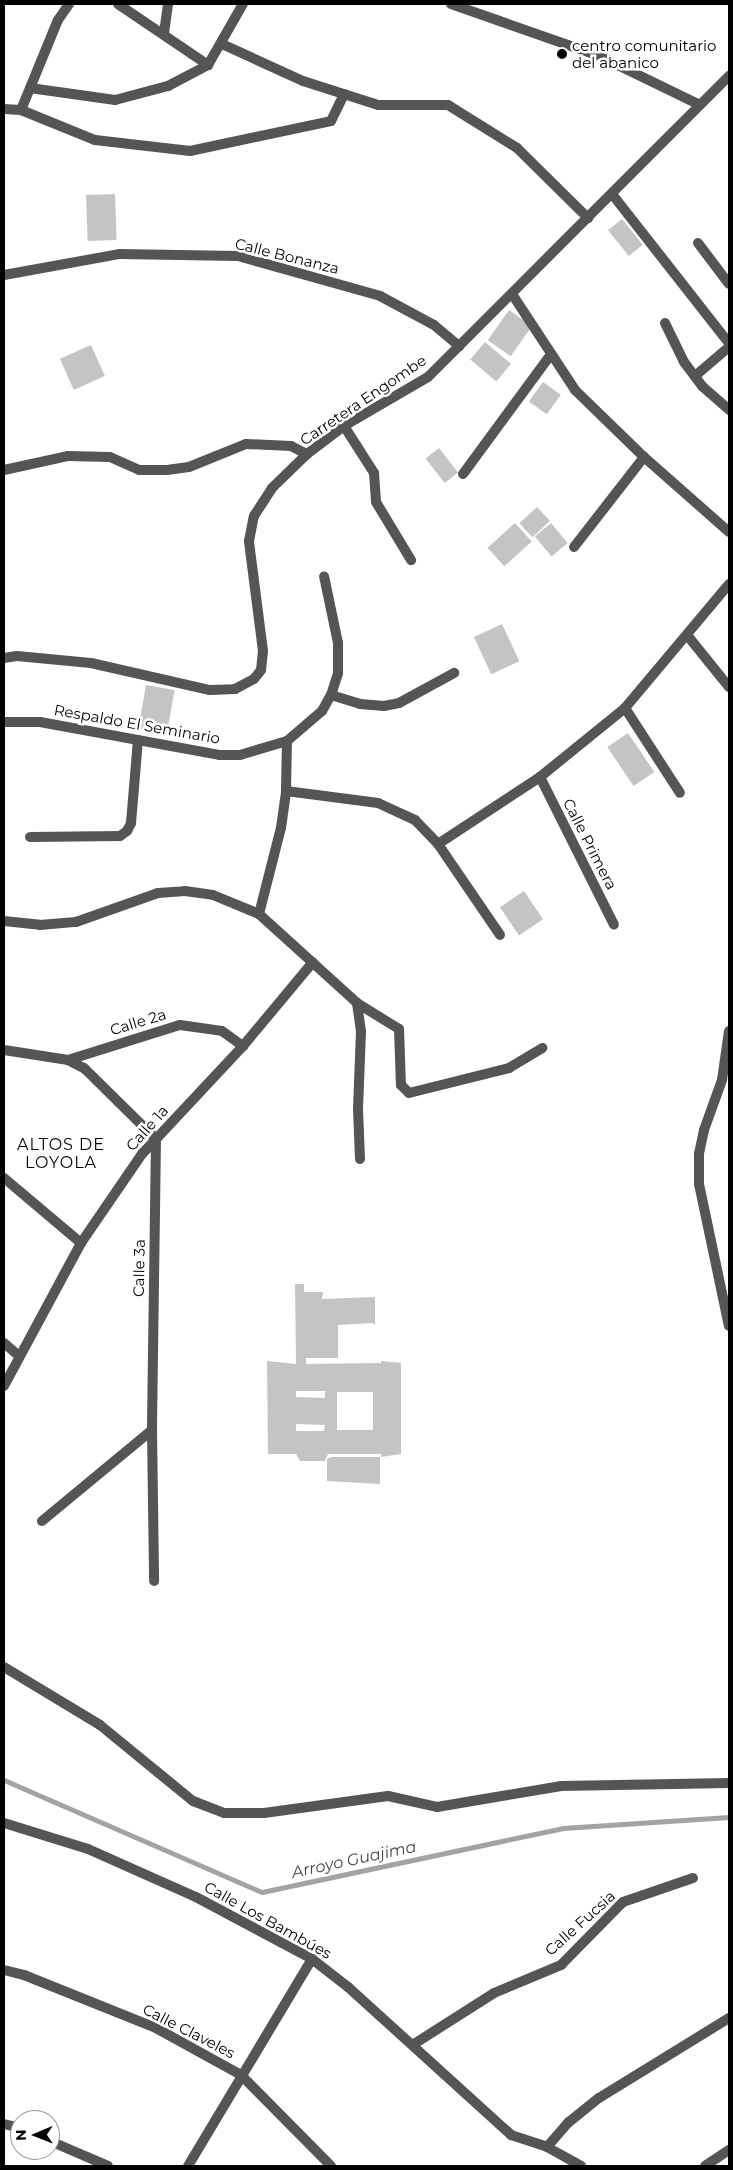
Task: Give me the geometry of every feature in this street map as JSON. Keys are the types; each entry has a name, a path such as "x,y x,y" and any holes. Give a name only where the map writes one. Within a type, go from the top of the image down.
{"street":[{"path":"21,110 58,20 69,4"},
{"path":"118,4 164,33 208,65"},
{"path":"164,33 168,4"},
{"path":"30,88 115,100 168,86 208,65 222,44 243,4"},
{"path":"452,4 597,55 700,105"},
{"path":"222,44 303,81 378,106 448,105 517,148 588,218"},
{"name":"Carretera Engombe","path":"4,658 17,656 91,663 210,690 235,689 254,679 261,670 263,651 249,542 254,516 272,488 307,454 344,426 428,377 729,76"},
{"path":"4,109 21,110 95,140 190,151 331,121 344,94"},
{"path":"612,194 729,345 695,376"},
{"path":"698,243 729,284"},
{"name":"Calle Bonanza","path":"4,276 120,254 238,256 380,296 434,325 459,346"},
{"path":"512,294 575,390 644,457 729,532"},
{"path":"665,323 684,362 695,376 729,410"},
{"path":"463,474 551,354"},
{"path":"344,426 374,473 376,502 411,560"},
{"path":"4,470 68,456 110,457 139,470 167,470 189,467 246,444 290,446 307,454"},
{"path":"574,547 644,457"},
{"name":"Respaldo El Seminario","path":"4,722 40,722 219,755 240,755 287,741 322,712 331,695 338,673 338,643 324,576"},
{"path":"438,844 540,778 625,708 729,584"},
{"path":"688,635 729,687"},
{"path":"331,695 360,704 384,706 399,703 454,673"},
{"path":"625,708 680,793"},
{"path":"30,837 120,836 128,831 132,823 138,740"},
{"path":"259,914 280,828 286,790 287,741"},
{"name":"Calle Primera","path":"540,778 614,925"},
{"path":"286,790 378,803 415,820 438,844 500,935"},
{"path":"4,921 40,925 76,922 158,893 185,891 213,895 259,914 357,1003 399,1029 402,1085 409,1093 509,1068 542,1048"},
{"name":"Calle 1a","path":"4,1386 18,1355 81,1243 142,1154 243,1046 313,962"},
{"path":"357,1003 361,1031 358,1109 360,1159"},
{"name":"Calle 2a","path":"68,1060 180,1025 222,1031 243,1046"},
{"path":"729,1031 726,1080 704,1130 699,1154 699,1184 729,1326"},
{"path":"4,1050 68,1060 84,1068 156,1139"},
{"name":"Calle 3a","path":"154,1581 152,1430 156,1139"},
{"path":"4,1178 81,1243"},
{"path":"4,1343 18,1355"},
{"path":"42,1521 152,1430"},
{"path":"4,1666 100,1724 193,1800 224,1813 264,1813 388,1796 437,1808 561,1786 729,1783"},
{"name":"Calle Los Bambúes","path":"4,1823 88,1849 178,1889 312,1959 414,2044 511,2135 547,2147 581,2166"},
{"name":"Calle Fucsia","path":"414,2044 494,1993 561,1965 623,1902 692,1878"},
{"path":"188,2166 312,1959"},
{"name":"Calle Claveles","path":"4,1970 24,1975 156,2028 241,2075 330,2166"},
{"path":"547,2147 569,2122 599,2098 729,2018"},
{"path":"60,2145 108,2166"},
{"path":"705,2166 729,2150"}],"building":[{"path":"115,194 117,240 88,241 86,195"},
{"path":"622,219 643,245 629,256 608,230"},
{"path":"509,310 532,326 511,356 488,340"},
{"path":"485,342 511,364 496,381 470,360"},
{"path":"91,345 105,376 74,390 60,359"},
{"path":"543,382 561,395 547,414 529,401"},
{"path":"439,448 458,472 445,483 426,458"},
{"path":"537,507 550,521 532,537 519,523"},
{"path":"515,523 532,542 504,566 488,548"},
{"path":"551,523 568,543 552,556 535,536"},
{"path":"502,624 519,661 491,674 474,637"},
{"path":"146,685 175,690 167,733 138,728"},
{"path":"628,733 654,772 634,786 607,747"},
{"path":"524,891 543,919 519,935 500,907"},
{"path":"295,1284 304,1284 304,1292 323,1292 322,1299 375,1297 375,1325 372,1323 338,1325 338,1358 306,1358 306,1364 381,1363 381,1361 401,1363 401,1454 381,1457 381,1454 328,1454 325,1461 300,1461 296,1454 268,1454 267,1361 296,1364","holes":["296,1391 325,1391 325,1398 296,1397","337,1392 373,1392 373,1430 337,1430","296,1424 325,1425 324,1431 296,1431"]},
{"path":"331,1457 380,1457 380,1484 327,1481 327,1459"}],"waterway":[{"name":"Arroyo Guajima","path":"4,1780 262,1892 563,1828 729,1817"}],"place":[{"name":"centro comunitario del abanico","path":"562,54"}],"district":[{"name":"ALTOS DE LOYOLA","path":"61,1154"}]}
